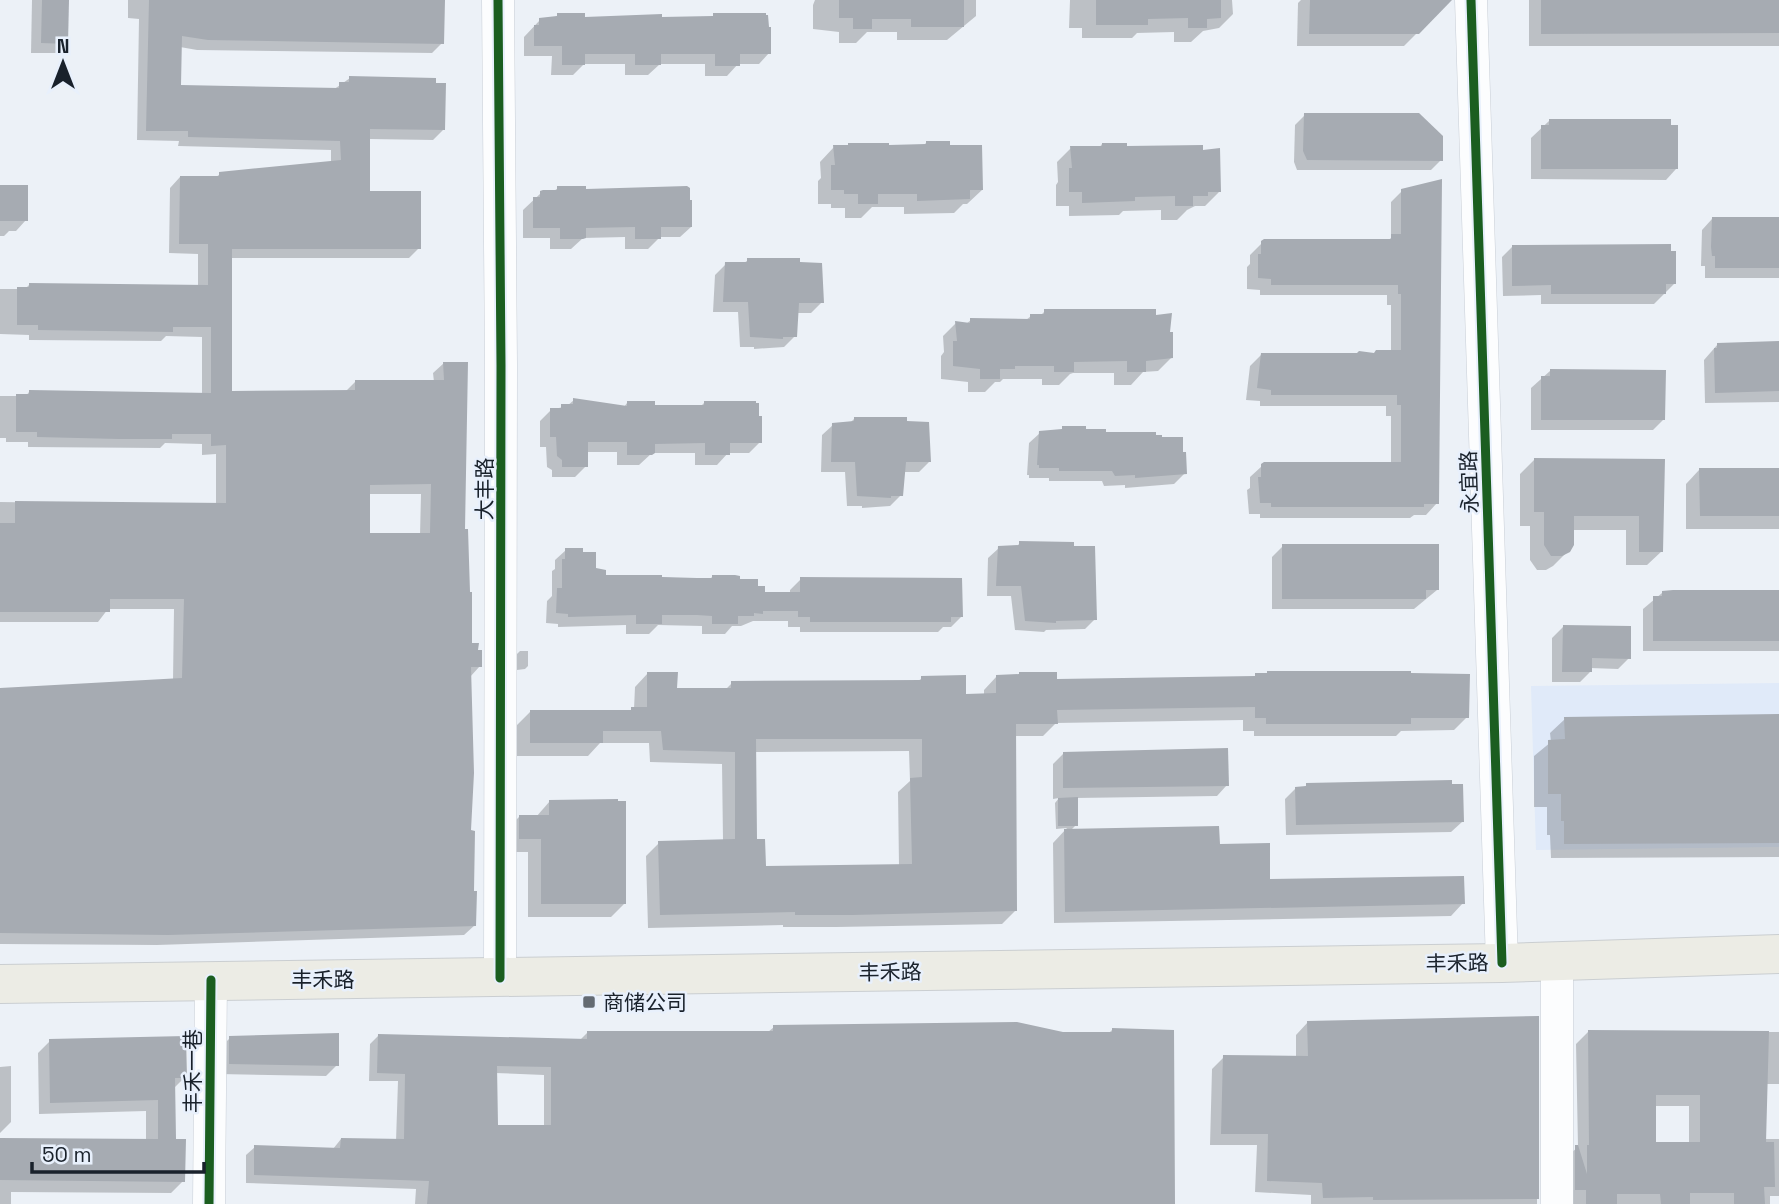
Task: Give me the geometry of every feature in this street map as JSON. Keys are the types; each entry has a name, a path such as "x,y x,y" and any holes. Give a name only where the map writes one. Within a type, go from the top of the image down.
{"main road":[{"name":"丰禾路","path":"0,984 1502,962 1779,954"}],"street":[{"name":"大丰路","path":"498,0 501,351 500,978"},
{"name":"永宜路","path":"1471,0 1502,962"},
{"path":"1557,961 1557,1204"},
{"name":"丰禾一巷","path":"209,1204 211,980"}],"shaded area":[{"path":"1779,683 1779,847 1536,850 1531,686"}],"building":[{"path":"42,0 69,0 68,44 41,43"},
{"path":"149,0 445,0 444,44 208,40 182,36 181,85 339,88 339,82 349,82 349,76 436,78 436,83 446,83 445,130 370,129 370,191 421,191 421,249 232,249 232,391 355,390 355,380 444,380 443,362 468,362 465,529 468,529 472,592 472,643 479,643 478,650 482,650 482,667 471,667 474,773 471,830 475,831 476,926 168,935 0,933 0,688 182,678 184,599 110,599 110,612 0,612 0,523 15,523 15,501 226,503 226,445 211,446 211,434 172,434 172,439 119,439 37,437 37,432 16,432 16,394 29,394 29,390 211,393 211,327 173,327 173,332 38,330 38,325 17,325 17,287 29,287 29,283 208,285 208,244 179,244 180,176 219,176 219,172 341,160 340,141 188,137 188,131 146,131","holes":["431,484 430,533 370,533 370,485"]},
{"path":"839,0 964,0 964,27 911,27 911,19 872,19 872,29 853,29 853,18 839,18"},
{"path":"1096,0 1221,0 1221,18 1207,19 1207,28 1188,28 1188,18 1148,19 1148,25 1096,25"},
{"path":"1310,0 1452,0 1419,34 1309,34"},
{"path":"1541,0 1779,0 1779,33 1541,34"},
{"path":"557,13 585,13 585,17 662,14 662,17 766,13 771,27 771,54 740,54 740,66 715,66 715,54 661,54 661,65 635,65 635,54 585,54 585,65 562,65 562,46 534,46 534,25 539,25 539,18 557,16"},
{"path":"1304,113 1419,113 1443,136 1443,161 1307,160 1303,151"},
{"path":"1549,119 1671,119 1671,125 1678,125 1678,169 1541,169 1541,125 1549,125"},
{"path":"926,141 950,141 950,145 982,145 983,190 970,190 970,199 917,201 917,194 878,194 878,204 858,204 858,194 831,190 831,165 835,165 833,145 926,144"},
{"path":"1102,143 1127,143 1127,146 1203,145 1203,150 1220,148 1221,192 1208,192 1208,196 1193,196 1193,206 1175,206 1175,196 1082,203 1082,192 1069,192 1069,168 1072,168 1070,146 1102,146"},
{"path":"1442,179 1439,504 1424,504 1424,507 1271,507 1271,503 1260,503 1258,477 1261,477 1261,464 1264,462 1401,462 1401,405 1397,405 1397,395 1271,395 1271,390 1257,388 1261,353 1374,353 1376,350 1401,350 1401,294 1398,294 1398,285 1271,285 1271,279 1258,278 1261,241 1391,239 1391,234 1401,234 1401,189"},
{"path":"0,185 28,185 28,221 0,221"},
{"path":"557,186 586,186 586,189 687,186 690,188 692,200 692,227 661,227 661,239 635,239 635,227 586,228 586,238 560,239 560,228 533,228 533,197 540,197 540,191 543,190 557,190"},
{"path":"1712,217 1779,217 1779,268 1715,268 1715,256 1712,256 1711,247"},
{"path":"1671,244 1671,251 1676,251 1676,284 1666,284 1666,294 1551,294 1551,285 1512,286 1512,245"},
{"path":"747,258 800,258 800,262 822,263 824,303 799,303 797,337 750,337 748,302 723,302 725,262 747,262"},
{"path":"1044,309 1156,309 1156,315 1172,313 1170,332 1173,332 1173,358 1146,361 1146,372 1127,372 1127,361 1074,362 1074,372 1054,372 1054,366 1015,366 1015,369 1000,369 1000,379 980,379 980,369 953,366 953,341 957,341 955,321 970,323 970,318 1030,319 1030,314 1044,314"},
{"path":"1779,341 1779,391 1715,393 1714,348 1717,348 1717,343"},
{"path":"1550,369 1666,370 1665,420 1541,420 1541,376 1550,376"},
{"path":"573,398 627,406 627,401 655,401 655,405 704,405 704,401 756,401 759,403 759,416 762,416 762,443 730,443 730,455 705,455 705,443 655,444 655,453 652,455 627,455 627,442 588,442 588,467 562,467 562,460 557,456 556,437 550,437 550,408 573,404"},
{"path":"854,417 907,417 907,421 929,422 931,462 906,462 903,496 857,496 855,462 831,462 832,423 854,421"},
{"path":"1062,426 1086,426 1086,429 1106,429 1106,432 1156,432 1156,435 1162,437 1183,437 1187,474 1135,478 1135,475 1115,476 1112,471 1059,471 1059,468 1039,468 1039,431 1062,429"},
{"path":"1534,458 1665,459 1663,552 1639,552 1639,516 1574,516 1574,545 1570,552 1562,556 1551,556 1544,545 1544,512 1534,512"},
{"path":"1699,468 1779,468 1779,516 1700,516"},
{"path":"1019,541 1074,542 1074,546 1095,546 1097,620 1056,623 1025,621 1021,586 996,586 998,546 1019,545"},
{"path":"1282,544 1439,544 1439,590 1426,590 1426,599 1282,599"},
{"path":"565,548 583,548 583,552 596,552 596,568 606,570 606,575 712,578 712,575 735,575 740,576 740,579 758,579 758,586 765,586 765,592 800,592 800,577 962,578 963,617 951,617 951,622 810,622 810,617 798,617 798,611 763,611 763,614 754,613 754,616 738,616 738,624 712,624 712,616 662,615 662,624 636,624 636,615 568,617 568,614 556,613 557,588 562,588 562,559 565,559"},
{"path":"1779,590 1779,641 1653,641 1653,596 1662,596 1662,591"},
{"path":"1563,625 1631,626 1631,659 1592,658 1592,672 1562,672"},
{"path":"1411,671 1470,674 1469,718 1411,718 1411,724 1266,724 1266,718 1255,718 1255,707 1057,710 1058,724 1016,724 1017,911 852,915 795,915 795,912 660,915 658,841 735,839 735,752 663,750 661,731 603,731 603,743 530,743 530,710 631,710 631,707 647,707 647,672 678,672 677,688 731,688 731,681 921,680 921,676 966,675 966,694 996,693 996,675 1019,672 1057,672 1057,679 1255,676 1255,673","holes":["756,739 922,739 922,777 910,778 912,864 766,866 765,839 757,839"]},
{"path":"1779,714 1779,843 1564,844 1561,794 1548,794 1548,740 1565,739 1564,717"},
{"path":"1228,748 1229,786 1063,788 1063,752"},
{"path":"1452,780 1452,784 1463,784 1464,822 1296,825 1295,787 1306,786 1306,783"},
{"path":"1078,797 1078,826 1058,826 1058,798"},
{"path":"549,800 626,801 626,904 541,904 541,839 519,839 519,815 549,815"},
{"path":"1219,826 1220,844 1270,843 1270,879 1464,876 1465,904 1065,912 1064,829"},
{"path":"1539,1016 1539,1199 1323,1198 1322,1183 1267,1181 1268,1134 1221,1134 1223,1055 1308,1056 1307,1021"},
{"path":"1017,1022 1063,1032 1112,1032 1112,1028 1174,1030 1175,1204 427,1204 429,1181 254,1175 254,1145 340,1148 341,1138 404,1139 405,1074 377,1073 378,1034 587,1039 587,1031 773,1031 773,1025","holes":["497,1066 551,1067 551,1125 498,1125"]},
{"path":"1588,1030 1769,1031 1766,1142 1774,1142 1775,1187 1764,1187 1765,1204 1734,1204 1734,1193 1690,1193 1690,1204 1661,1204 1660,1194 1617,1194 1617,1204 1586,1204 1586,1190 1575,1190 1575,1145 1578,1145 1587,1174","holes":["1656,1095 1700,1095 1700,1142 1656,1142"]},
{"path":"339,1033 339,1066 229,1064 229,1036"},
{"path":"186,1036 187,1078 175,1078 176,1139 186,1139 185,1182 0,1180 0,1138 158,1139 158,1100 50,1103 49,1039"}],"cycle path":[{"path":"498,0 501,365 500,978"},
{"path":"1471,0 1502,963"},
{"path":"209,1204 211,980"}],"place":[{"name":"商储公司","path":"589,1002"}]}
